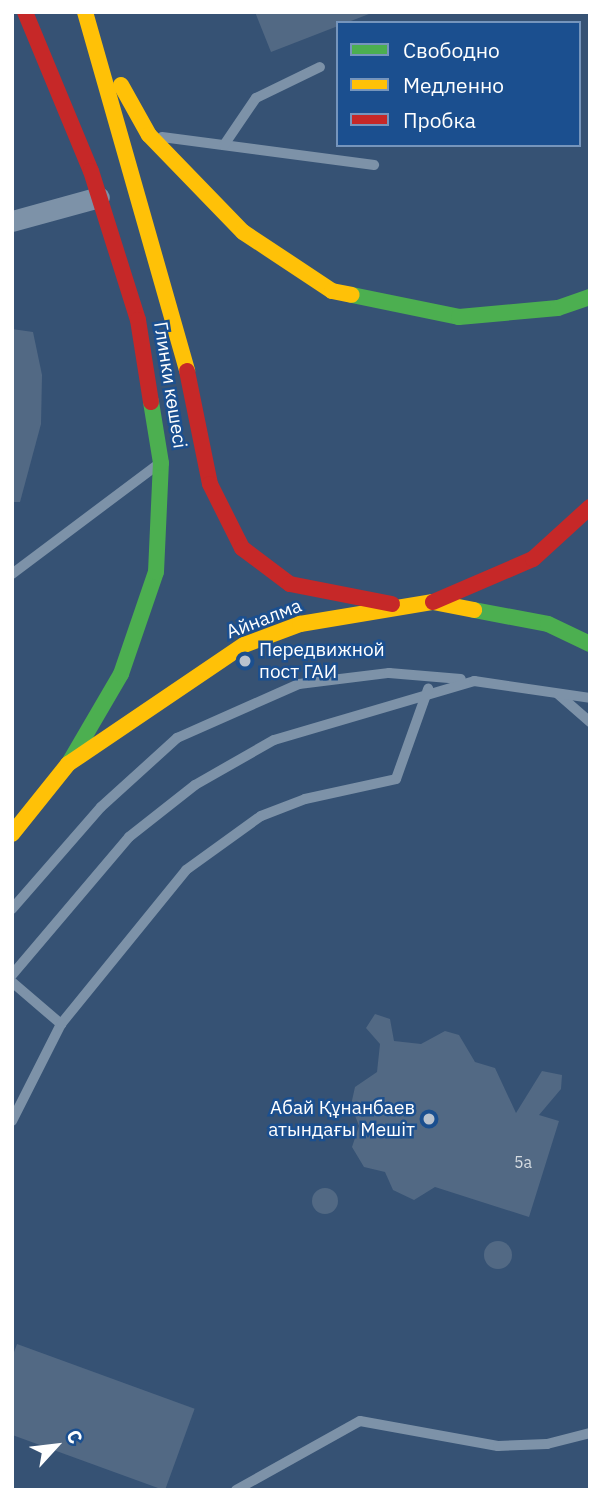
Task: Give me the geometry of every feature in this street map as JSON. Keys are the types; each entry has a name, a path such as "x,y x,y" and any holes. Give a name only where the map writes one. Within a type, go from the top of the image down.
{"main road":[{"name":"Глинки көшесі","path":"25,12 99,197 138,320 161,463 156,572 121,674 68,764"},
{"name":"Глинки көшесі","path":"85,12 174,308 209,484 242,548 290,584 404,606"},
{"path":"93,33 149,135 243,232 332,291 459,317 558,308 590,298"},
{"path":"433,603 533,559 590,506"},
{"name":"Айналма","path":"12,834 68,764 244,645 300,624 433,603 548,624 590,644"}],"street":[{"path":"12,221 99,197"}],"lane":[{"path":"224,145 256,98 320,67"},
{"path":"149,135 374,165"},
{"path":"12,574 161,463"},
{"path":"12,909 101,807 177,738 299,684 389,673 474,681 590,698"},
{"path":"12,975 90,878 195,785 274,740 387,709 428,689 474,681"},
{"path":"12,1121 61,1024 186,870 217,842 305,799 396,779 428,689"},
{"path":"558,694 590,722"},
{"path":"12,982 61,1024"},
{"path":"236,1490 360,1421 498,1446 547,1444 590,1433"}],"building":[{"path":"255,12 369,12 351,21 336,21 336,27 271,52"},
{"path":"12,329 33,332 42,375 41,424 20,502 12,502"},
{"name":"Абай Құнанбаев атындағы Мешіт","path":"375,1014 390,1019 394,1041 421,1044 445,1031 459,1035 475,1062 495,1068 516,1113 542,1071 562,1075 561,1089 539,1115 559,1121 529,1217 435,1187 414,1200 393,1190 385,1172 364,1167 352,1147 359,1126 351,1105 355,1087 377,1072 380,1044 366,1028"},
{"path":"325,1188 334,1192 338,1201 334,1210 325,1214 316,1210 312,1201 316,1192"},
{"path":"498,1241 508,1245 512,1255 508,1265 498,1269 488,1265 484,1255 488,1245"},
{"path":"17,1344 195,1409 164,1490 12,1435 12,1358"}],"traffic: fast":[{"path":"352,295 459,317 558,308 590,297"},
{"path":"69,763 121,674 156,572 161,463 151,402"},
{"path":"474,610 548,624 590,644"}],"traffic: slow":[{"path":"85,12 187,371"},
{"path":"121,85 149,135 243,232 332,291 352,295"},
{"path":"12,834 68,764 244,645 300,624 433,602 474,610"}],"traffic: jam":[{"path":"25,12 91,171 138,320 151,402"},
{"path":"187,371 210,484 242,548 290,584 392,604"},
{"path":"433,602 533,559 590,507"}],"place":[{"name":"Передвижной пост ГАИ","path":"245,661"},
{"name":"Абай Құнанбаев атындағы Мешіт","path":"429,1119"}]}
